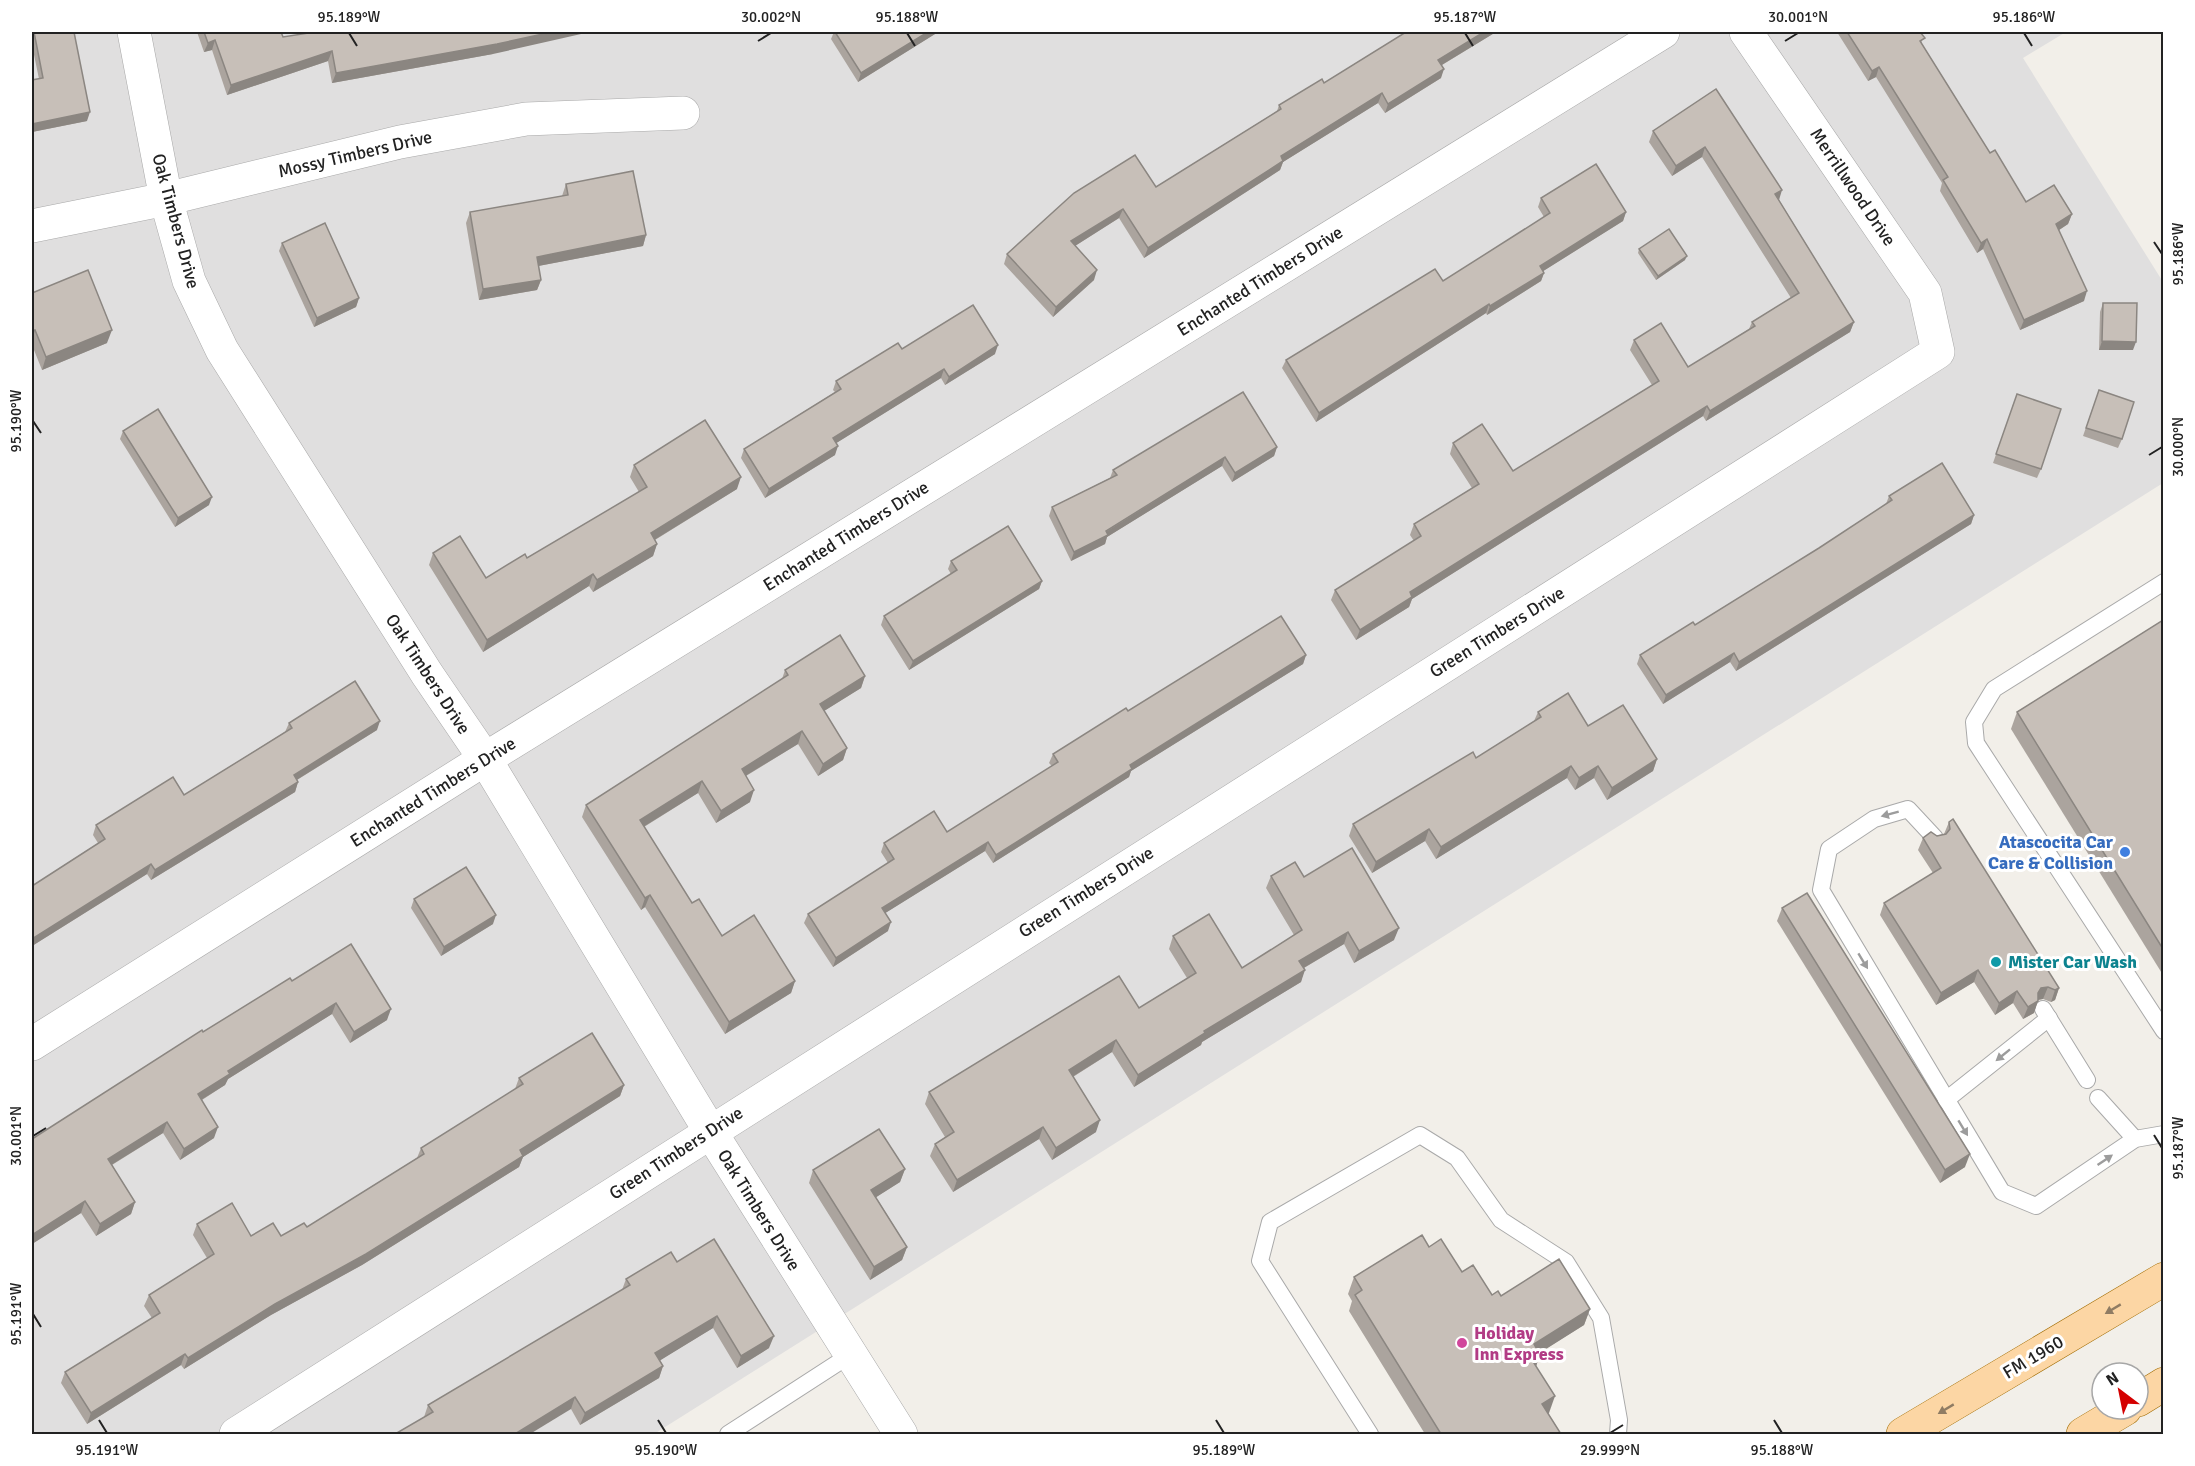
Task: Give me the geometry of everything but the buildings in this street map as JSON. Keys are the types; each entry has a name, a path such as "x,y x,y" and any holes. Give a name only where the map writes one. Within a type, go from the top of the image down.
{"main road":[{"name":"FM 1960","path":"1903,1434 2163,1279"},
{"path":"2150,1392 2163,1384"}],"street":[{"name":"Oak Timbers Drive","path":"134,32 166,199 189,281 222,350 421,664 484,759 710,1131 901,1434"},
{"name":"Enchanted Timbers Drive","path":"32,1044 484,759 1663,32"},
{"name":"Merrillwood Drive","path":"1746,32 1925,293 1938,352"},
{"name":"Mossy Timbers Drive","path":"32,226 166,199 400,142 526,119 683,113"},
{"name":"Green Timbers Drive","path":"236,1434 1938,352"}],"lane":[{"path":"2163,582 1995,688 1974,722 1976,743 2163,1031"},
{"path":"1935,838 1908,809 1874,819 1829,849 1821,890 2002,1192 2036,1206 2135,1139 2163,1134"},
{"path":"1946,1100 2046,1014 2087,1080"},
{"path":"2098,1098 2135,1139"},
{"path":"1370,1434 1260,1261 1270,1222 1420,1135 1457,1158 1501,1220 1566,1262 1601,1318 1618,1420 1618,1434"},
{"path":"728,1434 850,1355"}],"shaded area":[{"path":"32,32 2066,32 2023,58 2163,282 2163,483 654,1434 32,1434"}],"place":[{"name":"Atascocita Car Care & Collision","path":"2125,852"},
{"name":"Mister Car Wash","path":"1996,962"},
{"name":"Holiday Inn Express","path":"1462,1343"}]}
